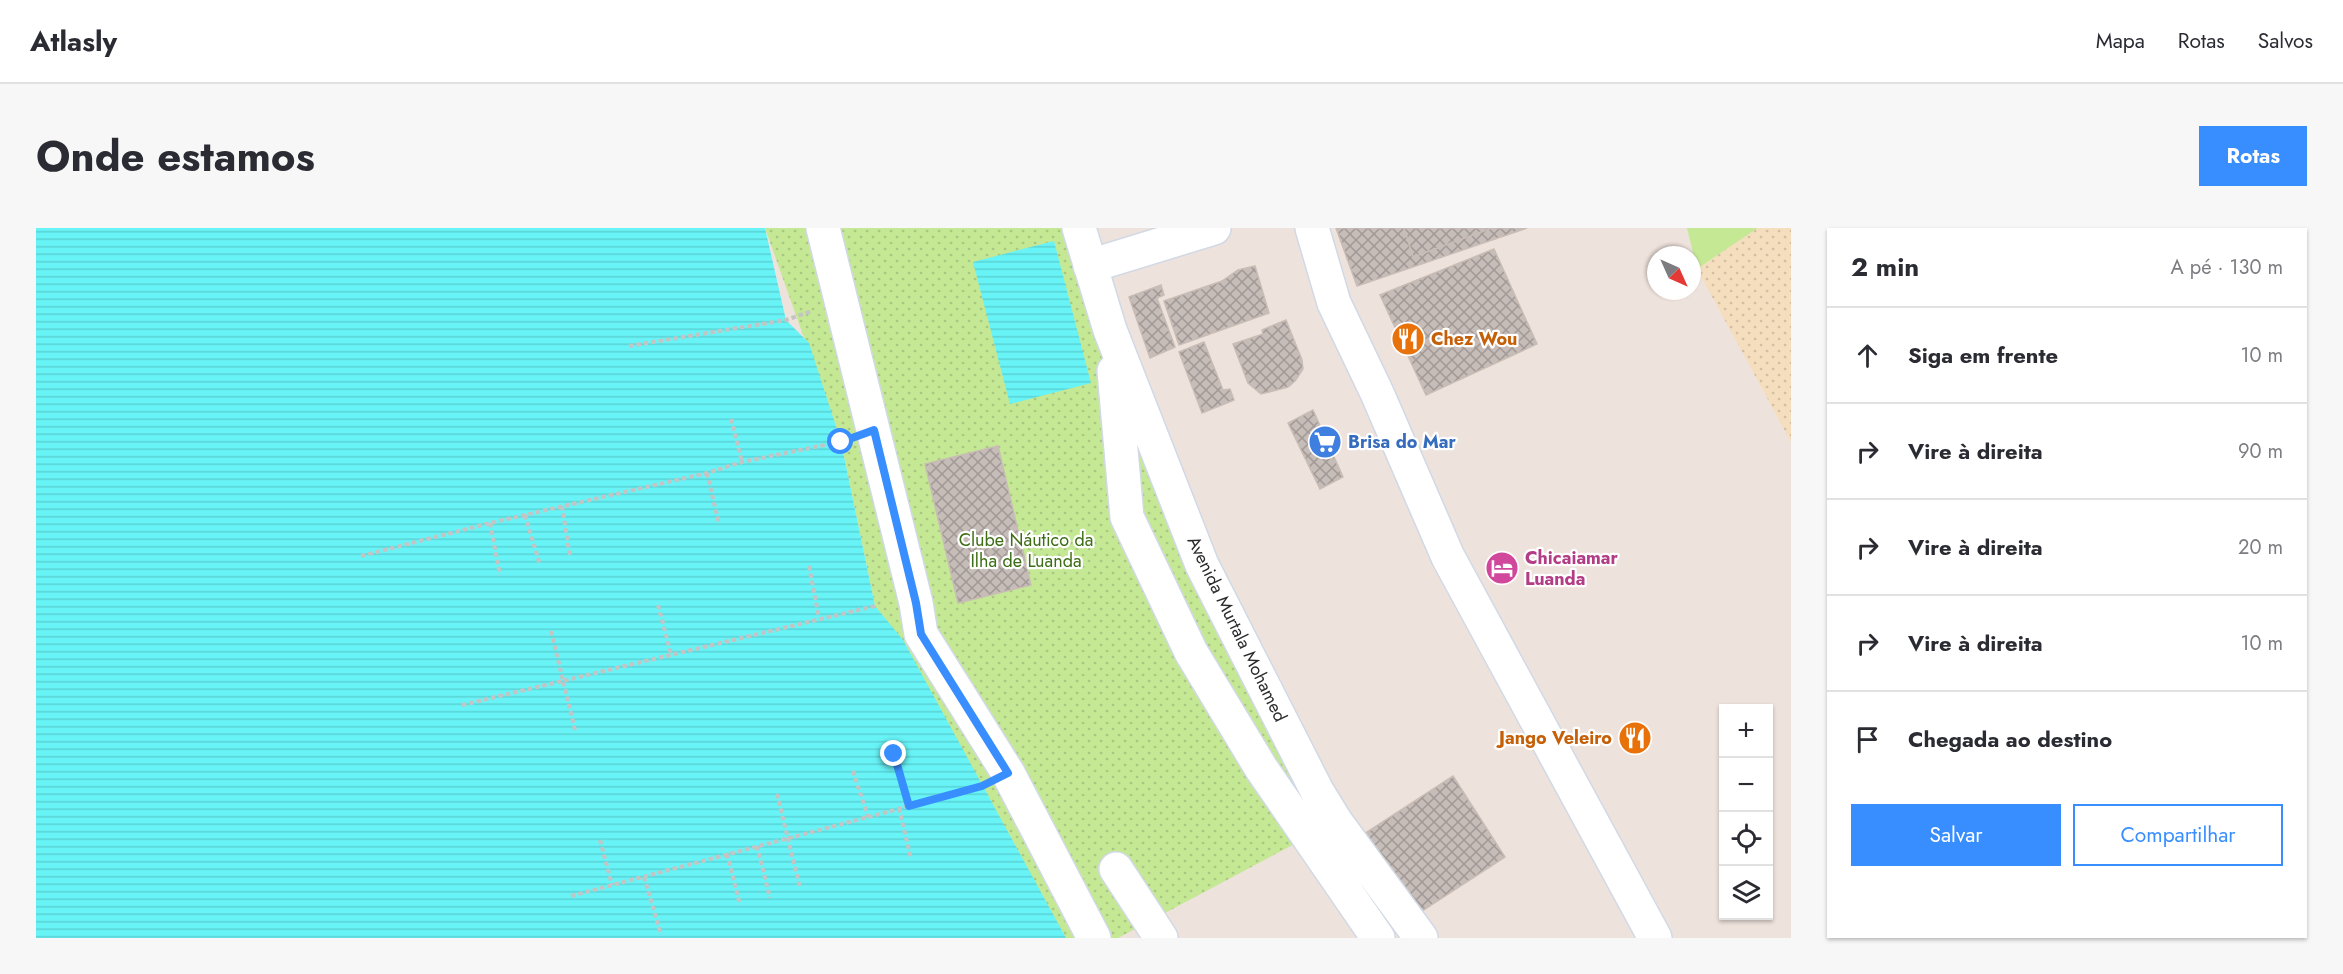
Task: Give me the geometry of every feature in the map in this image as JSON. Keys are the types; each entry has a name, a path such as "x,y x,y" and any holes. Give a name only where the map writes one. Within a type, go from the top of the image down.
{"street":[{"path":"823,228 916,603 921,634 1008,773 1094,938"},
{"name":"Avenida Murtala Mohamed","path":"1079,228 1110,330 1202,565 1317,791 1336,822 1421,938"},
{"path":"1090,266 1214,228"},
{"path":"1312,228 1334,303 1377,393 1448,557 1654,938"},
{"path":"1110,330 1127,517 1191,652 1261,768 1378,938"},
{"path":"1116,869 1161,938"}],"path":[{"path":"629,346 786,320 841,301"},
{"path":"731,419 742,462"},
{"path":"361,556 490,523 707,473 742,462 841,442 874,430"},
{"path":"707,473 719,524"},
{"path":"562,506 570,557"},
{"path":"525,515 540,565"},
{"path":"490,523 500,575"},
{"path":"808,566 819,618"},
{"path":"658,605 671,654"},
{"path":"462,705 875,606"},
{"path":"551,631 575,730"},
{"path":"894,754 909,806"},
{"path":"853,771 868,817"},
{"path":"571,896 982,786 1008,773"},
{"path":"777,794 800,888"},
{"path":"899,808 911,859"},
{"path":"600,840 612,885"},
{"path":"757,846 770,898"},
{"path":"727,855 740,905"},
{"path":"644,877 662,934"}],"green space":[{"name":"Clube Náutico da Ilha de Luanda","path":"765,228 1081,228 1110,330 1336,822 1118,938 1066,938 875,606 841,442"},
{"path":"1687,228 1758,228 1701,266 1701,246 1691,246"}],"sand":[{"path":"1758,228 1791,228 1791,442 1701,276 1701,266"}],"water":[{"path":"36,228 765,228 786,320 809,343 841,442 875,606 903,640 1066,938 36,938"},
{"path":"1054,241 1091,383 1010,404 973,262"}],"building":[{"path":"1336,228 1527,228 1357,286"},
{"path":"1404,228 1492,228 1413,257"},
{"path":"1494,249 1537,344 1426,395 1380,295"},
{"path":"1255,266 1269,313 1179,345 1164,301 1222,281 1238,270"},
{"path":"1161,285 1164,295 1157,298 1175,347 1150,358 1129,297"},
{"path":"1286,320 1302,360 1303,369 1288,387 1261,394 1248,383 1233,344 1263,334 1262,330"},
{"path":"1204,342 1223,390 1230,389 1234,400 1202,413 1179,352"},
{"path":"1313,410 1343,477 1320,489 1288,423"},
{"path":"998,446 1031,585 958,603 925,464"},
{"path":"1453,776 1505,857 1416,915 1364,834"}],"place":[{"name":"Chez Wou","path":"1408,339"},
{"name":"Brisa do Mar","path":"1325,442"},
{"name":"Chicaiamar Luanda","path":"1502,568"},
{"name":"Jango Veleiro","path":"1635,738"}],"route":[{"path":"841,442 874,430 916,603 921,634 1008,773 982,786 909,806 894,754"}]}
